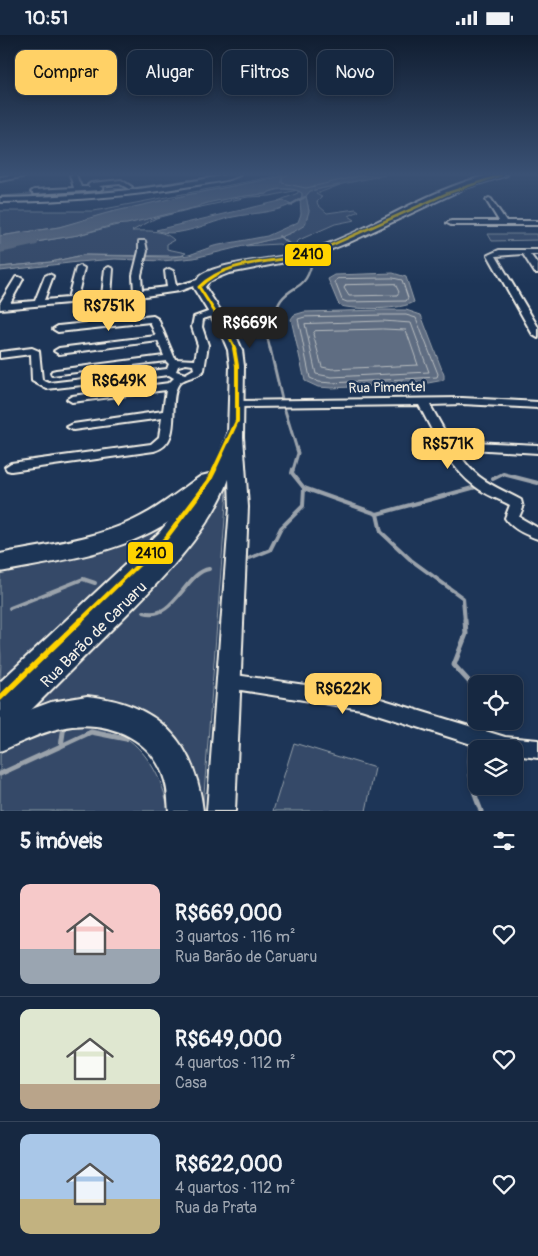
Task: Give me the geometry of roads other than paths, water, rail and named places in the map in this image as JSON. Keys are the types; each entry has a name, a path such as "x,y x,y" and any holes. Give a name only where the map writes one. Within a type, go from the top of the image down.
{"highway":[{"path":"0,563 86,546 132,531 158,517 210,481"},
{"path":"0,736 41,720 70,712 94,711 119,715 139,725 159,739 181,779 186,811"}],"street":[{"path":"2,306 106,298 200,285 210,275 217,272 308,255 409,211"},
{"path":"496,211 504,223"},
{"path":"451,223 538,223"},
{"path":"138,294 139,263 142,247"},
{"path":"538,252 498,252 492,255 538,335"},
{"path":"526,252 538,271"},
{"path":"72,301 80,267"},
{"path":"106,298 109,269"},
{"path":"169,271 175,289"},
{"path":"38,304 49,276"},
{"path":"2,306 19,279"},
{"name":"Rua Barão de Caruaru","path":"200,285 204,297 216,311 236,350 238,367 239,507 222,811"},
{"path":"0,355 32,351 36,353 38,381 47,387 195,363 201,353 202,345 197,322 199,317 216,311"},
{"path":"11,467 154,447 165,438 175,367 155,321 148,319 58,329"},
{"path":"59,351 162,338"},
{"path":"56,373 175,367 194,375 199,370 195,363"},
{"path":"72,399 172,386"},
{"name":"Rua Pimentel","path":"237,419 423,402 462,401 538,405"},
{"path":"423,402 447,444 463,466 478,483 516,503 518,508 512,518 518,524 538,533"},
{"path":"73,427 168,414"},
{"path":"0,698 166,538 210,481 237,419"},
{"name":"Rua Barão de Caruaru","path":"0,724 142,586 193,527 215,492 237,419"},
{"path":"447,444 538,449"},
{"path":"228,681 362,701 505,746 538,749"}],"water":[{"path":"115,211 180,211 127,224 113,225 78,235 0,248 0,236 59,227"},
{"path":"236,211 269,211 224,219 194,229 174,233 156,230"},
{"path":"301,211 309,211 305,225 281,237 194,258 162,261 115,259 0,271 0,267 51,262 83,255 171,257 189,255 214,246 267,236 298,222"},
{"path":"393,273 406,277 414,302 400,307 379,309 341,306 328,279 335,275"},
{"path":"406,310 421,315 444,375 444,380 428,383 332,388 318,387 305,381 291,319 294,315 304,312"}],"waterway":[{"path":"279,236 301,253"},
{"path":"0,249 33,242"},
{"path":"270,349 266,332 281,300 305,279 311,266 309,264"},
{"path":"270,348 282,399"},
{"path":"284,407 298,453 293,470"},
{"path":"293,469 292,473 304,488"},
{"path":"493,479 503,474 538,483"},
{"path":"377,514 476,487"},
{"path":"250,558 270,550 281,528 303,506 304,488"},
{"path":"304,488 377,514"},
{"path":"377,514 381,532 411,560 463,598 465,622"},
{"path":"144,612 154,613 163,610 171,604 193,578 209,569"},
{"path":"10,608 83,579 95,583"},
{"path":"465,620 466,634 454,665 468,680"},
{"path":"61,746 64,726"},
{"path":"61,746 91,732 126,739"},
{"path":"0,774 61,746"},
{"path":"475,795 481,811"}]}
